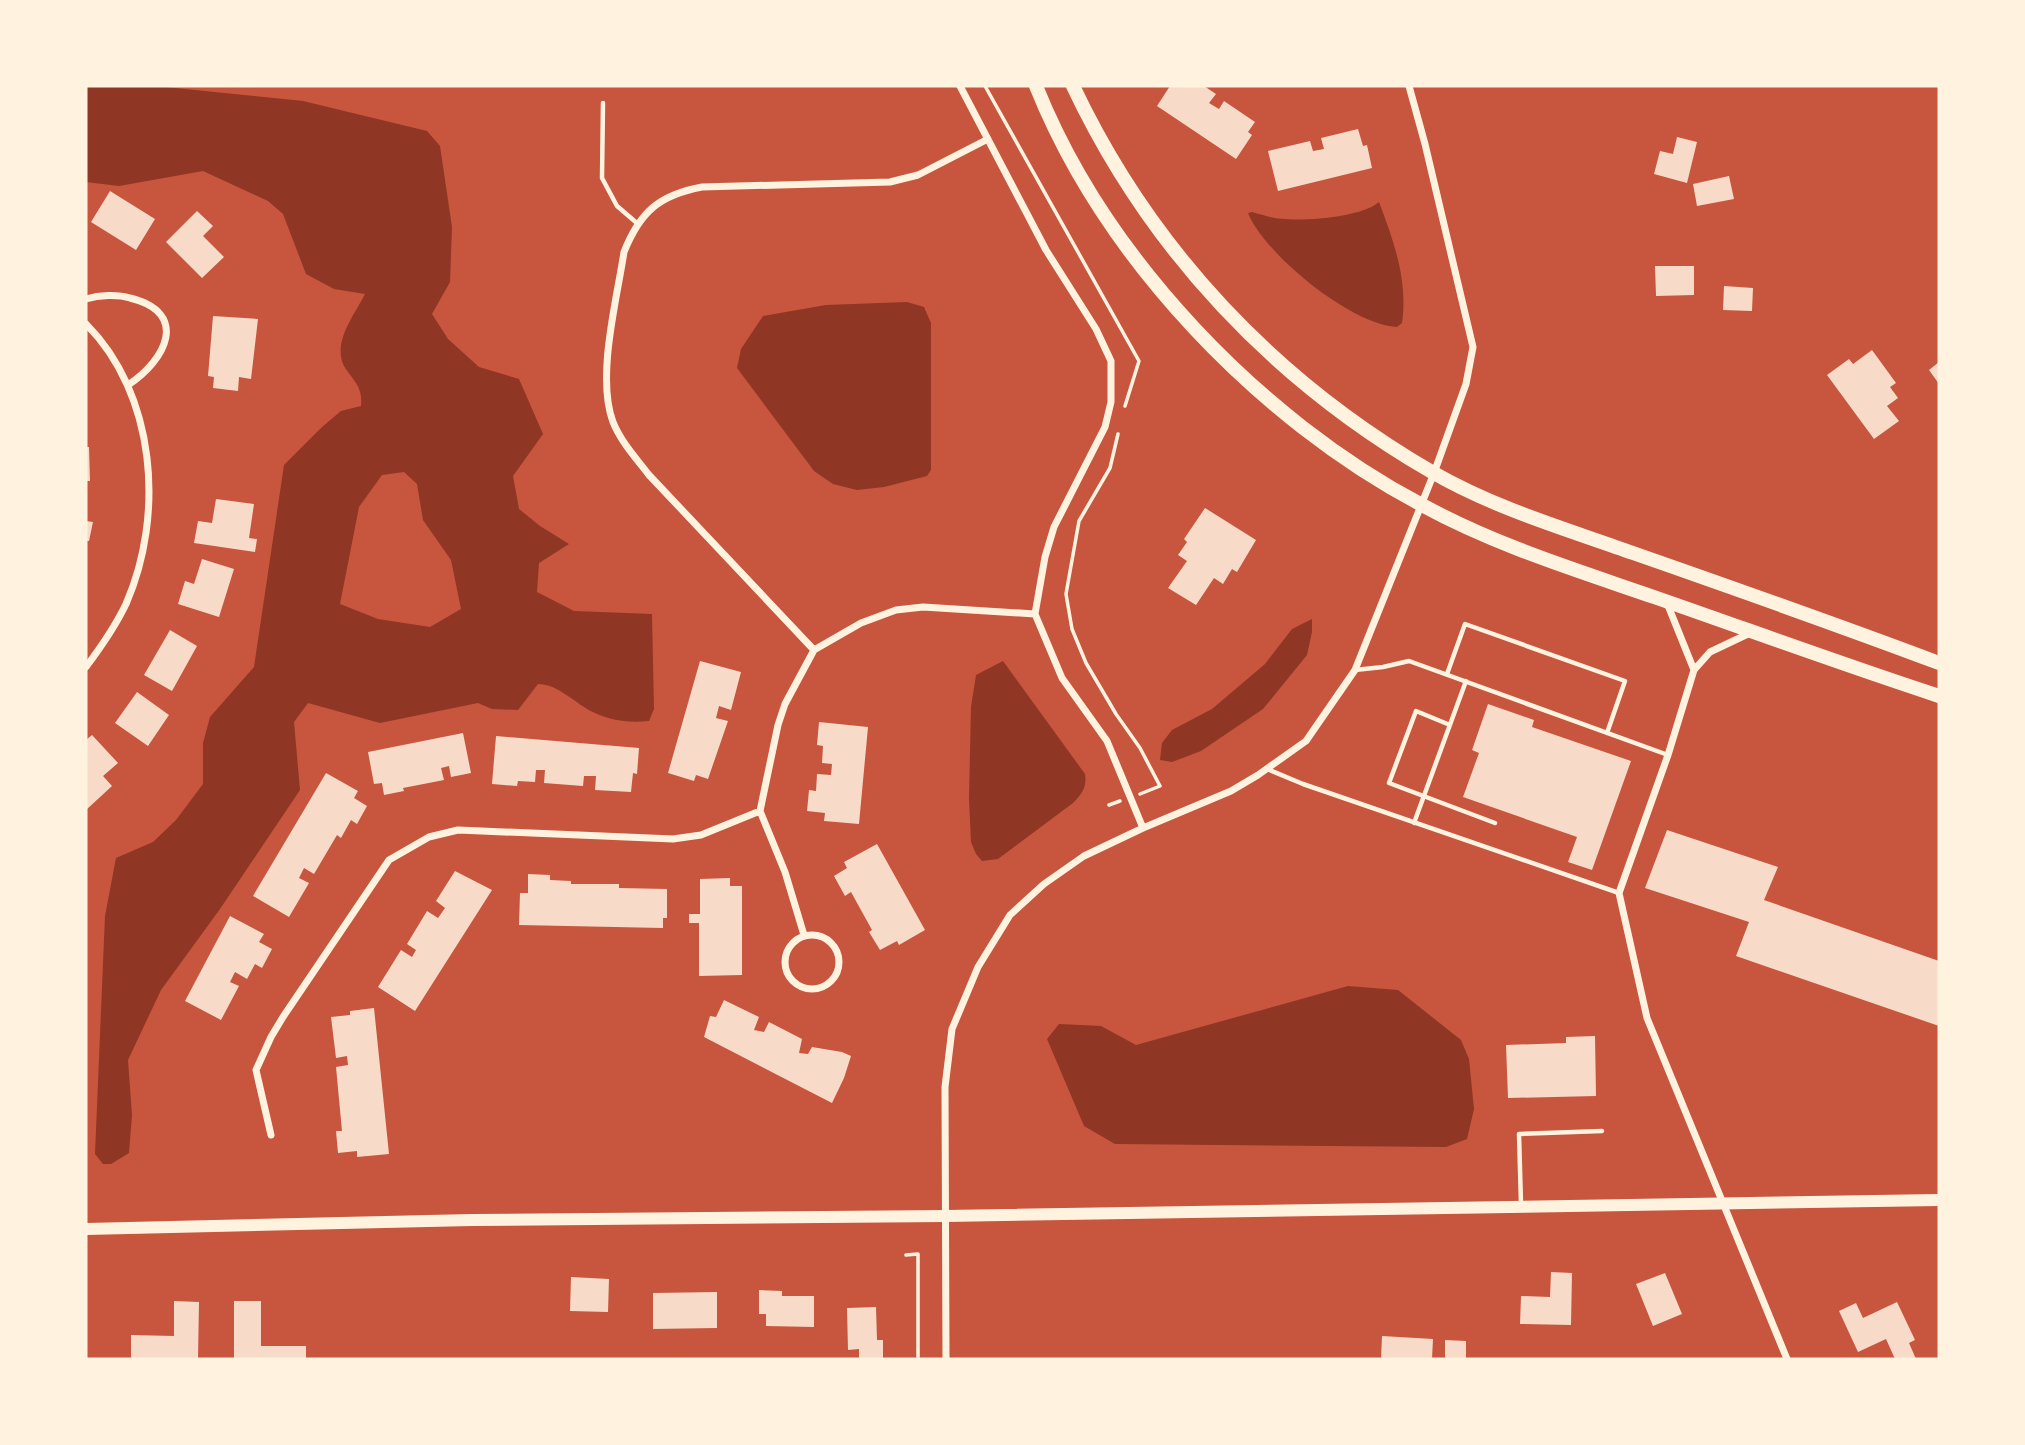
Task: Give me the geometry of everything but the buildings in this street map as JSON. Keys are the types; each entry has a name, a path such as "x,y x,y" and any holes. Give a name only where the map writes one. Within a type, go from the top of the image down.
{"main road":[{"path":"1036,86 1101,208 1157,286 1196,330 1256,389 1306,430 1372,475 1422,505 1536,556 1939,696"},
{"path":"1073,86 1087,117 1138,201 1181,261 1227,313 1269,353 1323,399 1372,434 1434,473 1540,520 1939,663"}],"street":[{"path":"960,86 1046,250 1096,329 1111,361 1111,402 1105,427 1054,527 1045,557 1035,614 1062,678 1107,741 1143,828"},
{"path":"946,1359 945,1087 952,1029 978,967 1010,915 1044,884 1084,856 1231,791 1306,741 1355,670 1434,473 1466,384 1473,347 1409,86"},
{"path":"814,650 649,475 625,444 614,422 606,393 606,367 624,252 647,210 686,190 702,187 890,182 918,175 988,139"},
{"path":"86,299 121,296 144,301 160,311 166,327 165,345 143,375 128,385"},
{"path":"86,324 101,339 128,385 142,434 148,471 147,525 136,577 102,647 86,667"},
{"path":"1667,601 1694,670"},
{"path":"804,935 785,872 760,810 785,704 814,650 861,624 896,610 923,607 1035,614"},
{"path":"1752,632 1710,652 1694,670 1668,755 1619,893 1647,1018 1787,1359"},
{"path":"271,1135 256,1070 261,1056 389,860 429,837 458,830 673,839 701,835 760,810"},
{"path":"804,935 823,936 836,948 839,967 830,983 822,987 805,988 797,984 786,971 786,953 796,939 804,935"},
{"path":"86,1229 485,1220 946,1216 1939,1200"}],"lane":[{"path":"603,103 602,178 617,206 638,224"},
{"path":"1447,674 1465,624 1625,681 1606,733"},
{"path":"1355,670 1409,661 1668,755"},
{"path":"1414,823 1466,681"},
{"path":"1450,725 1416,711 1388,783 1495,823"},
{"path":"1267,769 1303,784 1619,893"},
{"path":"1521,1206 1519,1134 1602,1131"}],"path":[{"path":"906,1255 918,1254 918,1359"}],"shaded area":[{"path":"86,86 156,86 303,101 427,131 440,146 452,227 450,282 432,314 448,339 479,367 519,379 543,434 513,476 519,509 569,544 539,563 537,592 574,611 652,614 654,709 649,721 622,721 602,716 553,687 538,684 518,710 492,709 478,703 380,723 308,703 294,722 300,790 220,909 161,990 128,1060 132,1115 129,1153 111,1164 103,1164 95,1154 105,916 116,858 153,842 176,820 203,784 203,743 210,717 254,667 284,465 341,411 361,406 357,384 345,368 341,348 345,332 365,294 334,289 306,274 283,214 268,201 203,171 119,186 86,182","holes":["404,472 417,484 423,520 451,560 461,609 430,627 378,619 340,604 359,507 382,475"]},
{"path":"1379,202 1401,276 1402,323 1397,327 1357,314 1312,285 1272,248 1257,230 1248,213 1281,219 1320,218 1360,211"},
{"path":"907,302 924,307 931,323 931,470 927,476 884,487 857,490 833,484 814,471 737,368 741,349 763,316 826,305"},
{"path":"1312,619 1307,655 1263,709 1201,751 1172,762 1160,760 1162,743 1172,730 1212,709 1265,664 1292,629"},
{"path":"1003,661 1085,774 1085,783 1073,803 998,859 982,861 971,842 971,707 976,675"},
{"path":"1348,986 1398,990 1461,1040 1469,1059 1474,1109 1467,1139 1446,1147 1115,1144 1084,1126 1047,1039 1059,1024 1101,1026 1136,1045"}]}
